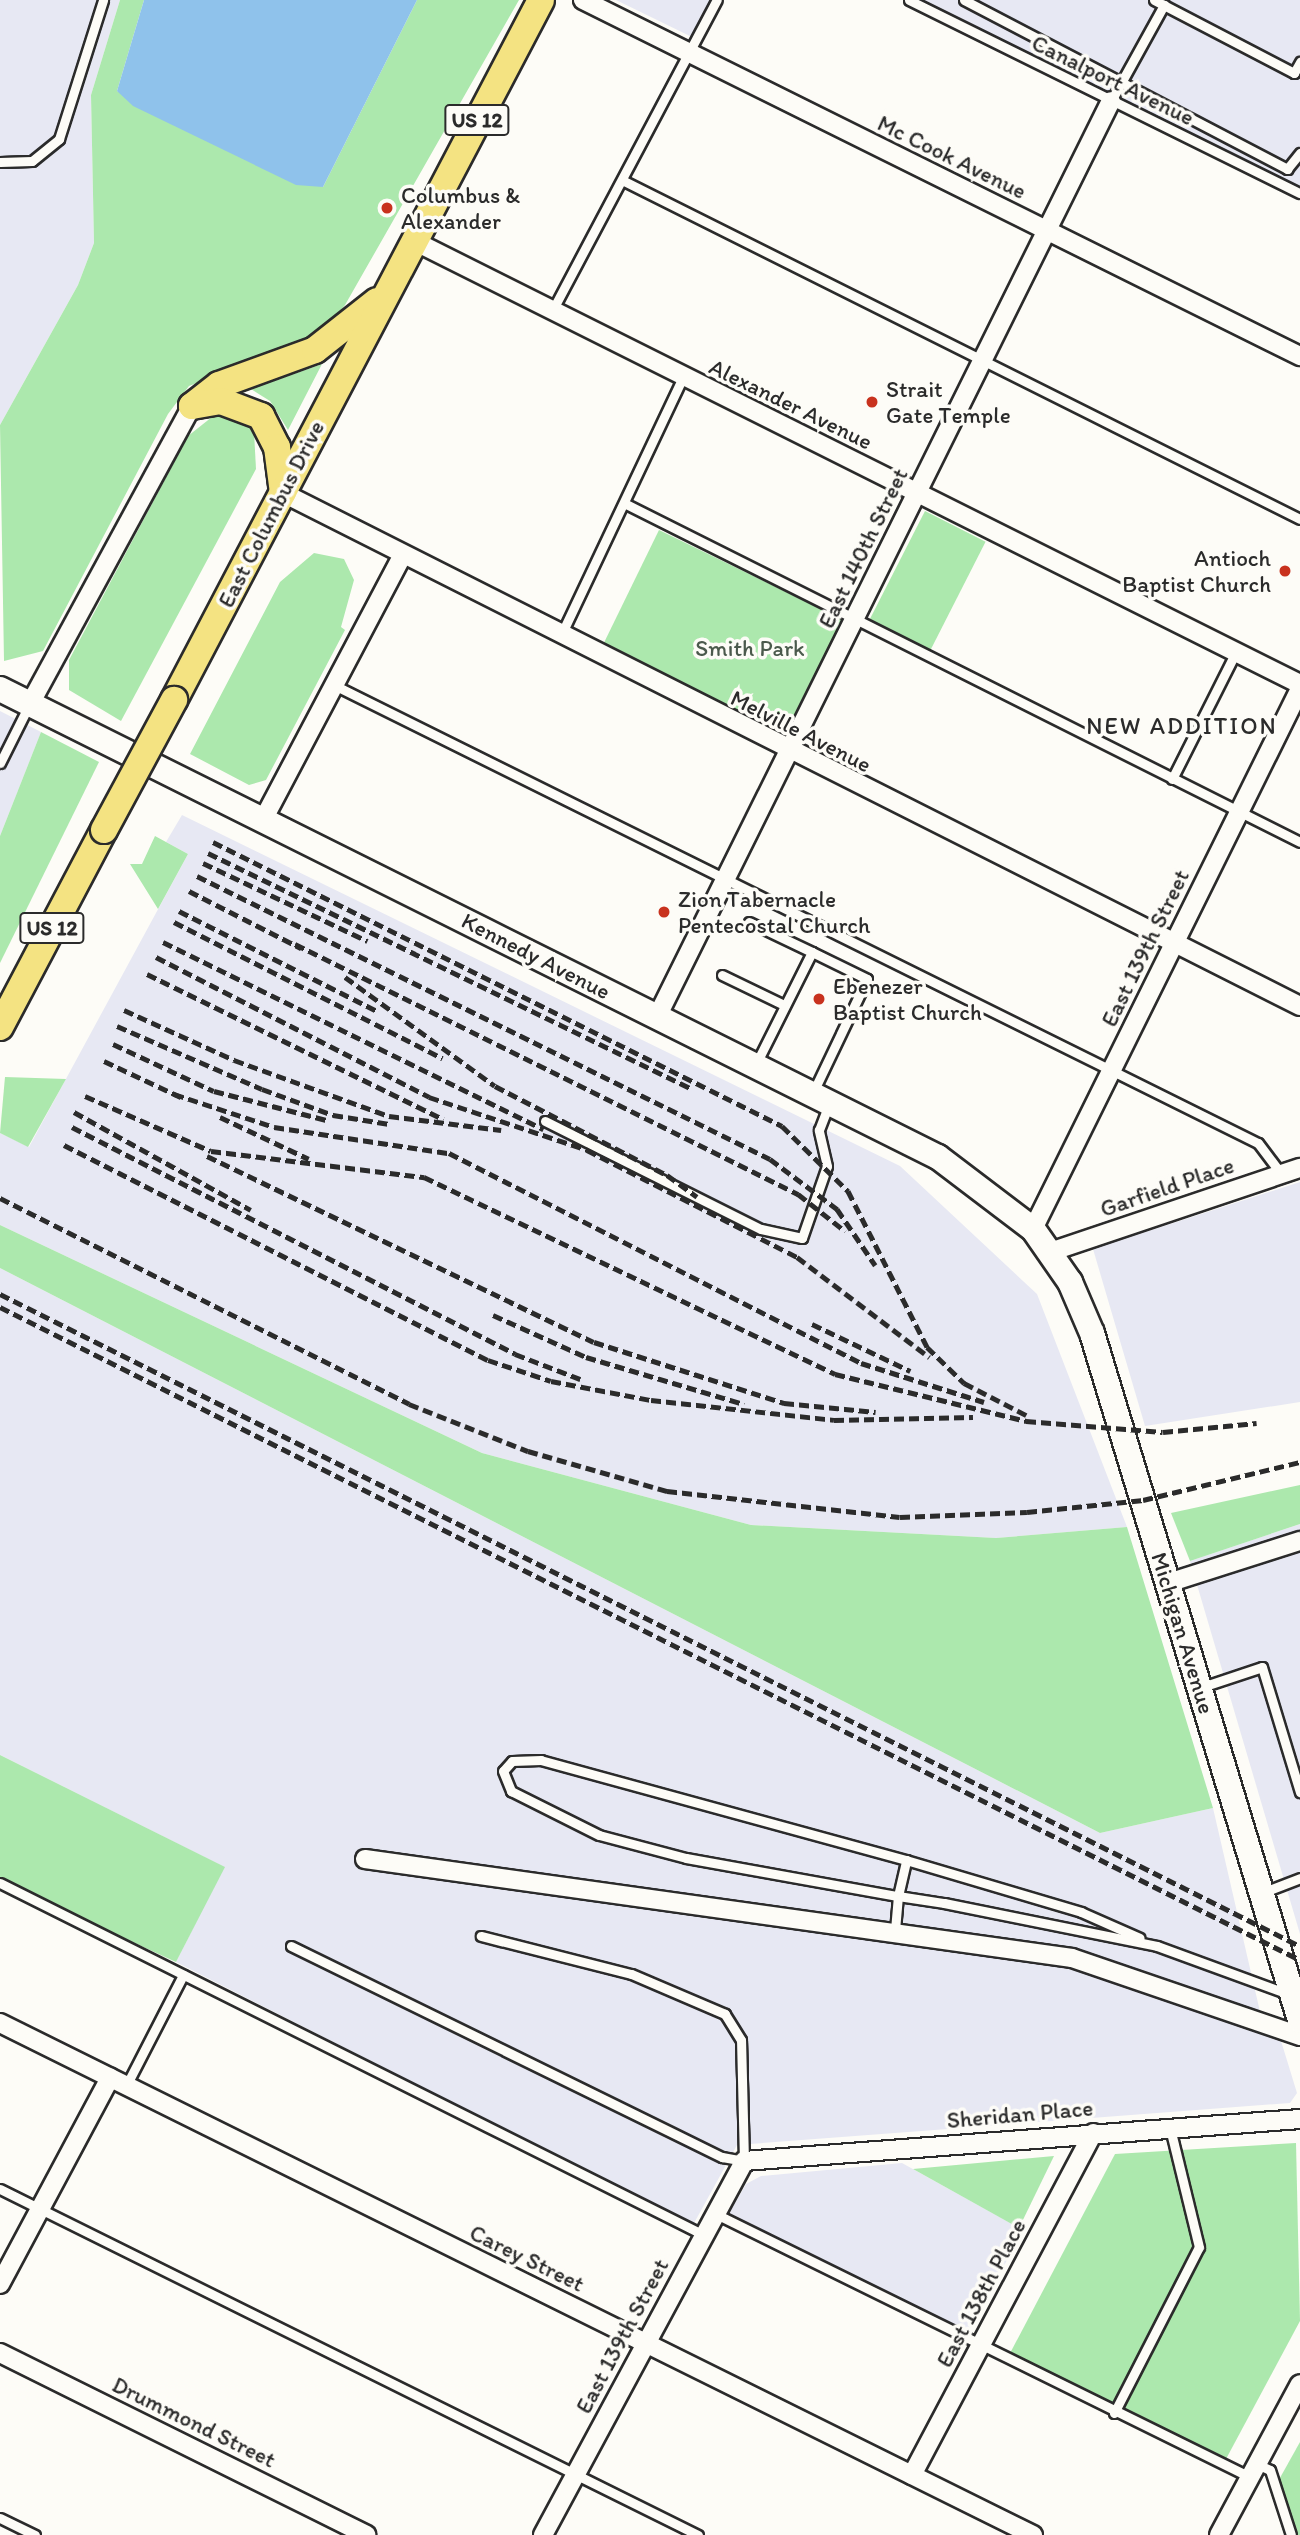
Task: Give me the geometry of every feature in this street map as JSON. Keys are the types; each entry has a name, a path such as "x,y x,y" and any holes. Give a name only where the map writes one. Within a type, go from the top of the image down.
{"main road":[{"name":"East Columbus Drive","path":"0,1027 283,493 412,240 541,0"},
{"path":"192,406 219,385 315,350 384,296"},
{"path":"192,406 221,401 261,416 277,447 283,493"},
{"name":"Kennedy Avenue","path":"0,689 938,1157 1033,1228 1051,1252"},
{"name":"Michigan Avenue","path":"1051,1252 1092,1333 1300,2021"}],"street":[{"name":"Mc Cook Avenue","path":"583,0 1300,356"},
{"name":"East 140th Street","path":"657,1017 1111,101"},
{"name":"Alexander Avenue","path":"412,240 551,312 1300,684"},
{"path":"30,704 192,406"},
{"name":"Melville Avenue","path":"283,493 401,556 789,753 1300,1006"},
{"path":"263,820 401,556"},
{"name":"East 139th Street","path":"1033,1228 1300,690"},
{"name":"Garfield Place","path":"1051,1252 1300,1168"},
{"path":"1168,1583 1300,1541"},
{"path":"365,1858 895,1930 1072,1958 1300,2036"},
{"name":"Carey Street","path":"0,2023 1033,2535"},
{"path":"0,2284 110,2078"},
{"name":"Sheridan Place","path":"744,2161 1300,2119"},
{"name":"East 138th Place","path":"912,2475 1093,2133"},
{"name":"East 139th Street","path":"543,2535 744,2161"},
{"name":"Drummond Street","path":"0,2353 366,2535"},
{"path":"1219,2535 1300,2384"}],"lane":[{"path":"0,162 32,161 59,139 103,0"},
{"path":"551,312 717,0"},
{"name":"Canalport Avenue","path":"909,0 1300,194"},
{"path":"964,0 1287,169 1300,153"},
{"path":"1154,0 1297,75 1300,62"},
{"path":"1111,101 1164,5"},
{"path":"622,180 1300,519"},
{"path":"560,637 626,504 683,377"},
{"path":"626,504 1300,842"},
{"path":"1172,779 1236,652"},
{"path":"334,685 1110,1072 1258,1143 1282,1174"},
{"path":"0,763 30,704"},
{"path":"545,1121 761,1229 802,1238 827,1166 819,1130 821,1098 867,979 749,922"},
{"path":"755,1065 812,952"},
{"path":"722,975 784,1005"},
{"path":"1200,1688 1262,1667 1300,1792"},
{"path":"1157,1945 686,1858 599,1835 511,1791 503,1772 512,1761 541,1760 906,1860 1081,1912 1157,1945 1230,1978 1293,1996"},
{"path":"895,1930 898,1896 906,1860"},
{"path":"1262,1892 1300,1878"},
{"path":"0,1883 704,2235"},
{"path":"291,1946 722,2157 744,2161 741,2040 724,2014 631,1974 481,1936"},
{"path":"127,2086 183,1975"},
{"path":"1114,2413 1199,2247 1170,2128"},
{"path":"0,2189 698,2535"},
{"path":"716,2214 1114,2413 1253,2471 1270,2470 1292,2535"},
{"path":"0,2518 35,2535"}],"shaded area":[{"path":"0,0 120,0 91,95 94,243 78,285 0,425"},
{"path":"616,0 717,0 696,39"},
{"path":"909,0 1300,0 1300,193"},
{"path":"0,711 41,732 0,836"},
{"path":"182,815 900,1166 1037,1294 1127,1527 996,1538 751,1525 482,1453 0,1225 0,1133 29,1147 188,854 166,842"},
{"path":"1300,1182 1300,1402 1145,1426 1093,1249"},
{"path":"0,1268 1100,1833 1213,1808 1264,2029 1278,2031 1297,2093 1290,2103 737,2145 693,2225 176,1962 224,1867 0,1755"},
{"path":"1300,1524 1300,1934 1190,1561"},
{"path":"902,2163 1023,2230 965,2339 726,2219 746,2184 761,2176"}],"green space":[{"path":"120,0 144,0 117,91 323,187 417,0 519,0 345,305 320,335 189,386 168,414 43,651 4,661 0,425 78,285 94,243 91,95"},
{"path":"322,364 288,430 270,401 251,389"},
{"path":"217,413 239,419 254,432 256,469 121,721 69,690 69,660 188,436"},
{"path":"925,511 986,542 927,658 866,627"},
{"name":"Smith Park","path":"659,530 842,619 785,736 602,647"},
{"path":"314,553 344,559 354,580 341,627 345,630 266,780 249,785 190,754 280,582"},
{"path":"41,732 99,762 0,963 0,836"},
{"path":"155,836 188,854 158,909 130,864 142,864"},
{"path":"5,1077 66,1079 28,1147 0,1133"},
{"path":"0,1225 482,1453 751,1525 996,1538 1127,1527 1213,1808 1100,1833 0,1268"},
{"path":"1300,1485 1300,1524 1190,1561 1171,1513"},
{"path":"0,1755 225,1867 176,1962 0,1881"},
{"path":"1296,2143 1300,2321 1226,2459 1114,2413 1007,2359 1115,2154"},
{"path":"1054,2156 1019,2228 913,2169"},
{"path":"1300,2442 1300,2535 1291,2535 1276,2485"}],"water":[{"path":"144,0 417,0 323,187 296,185 133,106 117,91"}],"railway":[{"path":"213,842 782,1126 848,1191 927,1347 964,1383 1026,1415"},
{"path":"208,853 692,1089"},
{"path":"203,863 367,941"},
{"path":"197,876 770,1159 837,1209 875,1265"},
{"path":"189,891 301,948"},
{"path":"179,911 379,1012"},
{"path":"174,922 442,1058"},
{"path":"163,942 543,1129"},
{"path":"295,944 798,1194 845,1231"},
{"path":"156,957 429,1097 587,1150 797,1257 929,1357"},
{"path":"147,974 443,1119"},
{"path":"345,977 495,1086 667,1175 697,1197"},
{"path":"124,1010 234,1060 389,1116 501,1130"},
{"path":"117,1026 262,1089 333,1115 389,1124"},
{"path":"113,1044 214,1091 326,1120"},
{"path":"104,1061 183,1098"},
{"path":"174,1094 274,1127 449,1153 861,1363 984,1402"},
{"path":"85,1096 211,1151 424,1177 835,1374 1026,1421 1163,1432 1257,1423"},
{"path":"74,1112 251,1210"},
{"path":"220,1117 309,1159"},
{"path":"72,1127 515,1354 580,1379"},
{"path":"64,1145 488,1360 551,1381 651,1400 834,1420 973,1417"},
{"path":"207,1156 594,1342 784,1403 876,1412"},
{"path":"0,1198 409,1404 528,1451 667,1491 900,1517 1027,1512 1143,1500 1300,1462"},
{"path":"0,1294 1300,1946"},
{"path":"0,1307 1300,1960"},
{"path":"493,1315 586,1357 744,1404"},
{"path":"812,1324 910,1371"}],"place":[{"name":"Columbus & Alexander","path":"387,208"},
{"name":"Strait Gate Temple","path":"872,402"},
{"name":"Antioch Baptist Church","path":"1285,571"},
{"name":"Zion Tabernacle Pentecostal Church","path":"664,912"},
{"name":"Ebenezer Baptist Church","path":"819,999"}],"district":[{"name":"NEW ADDITION","path":"1182,726"}]}
